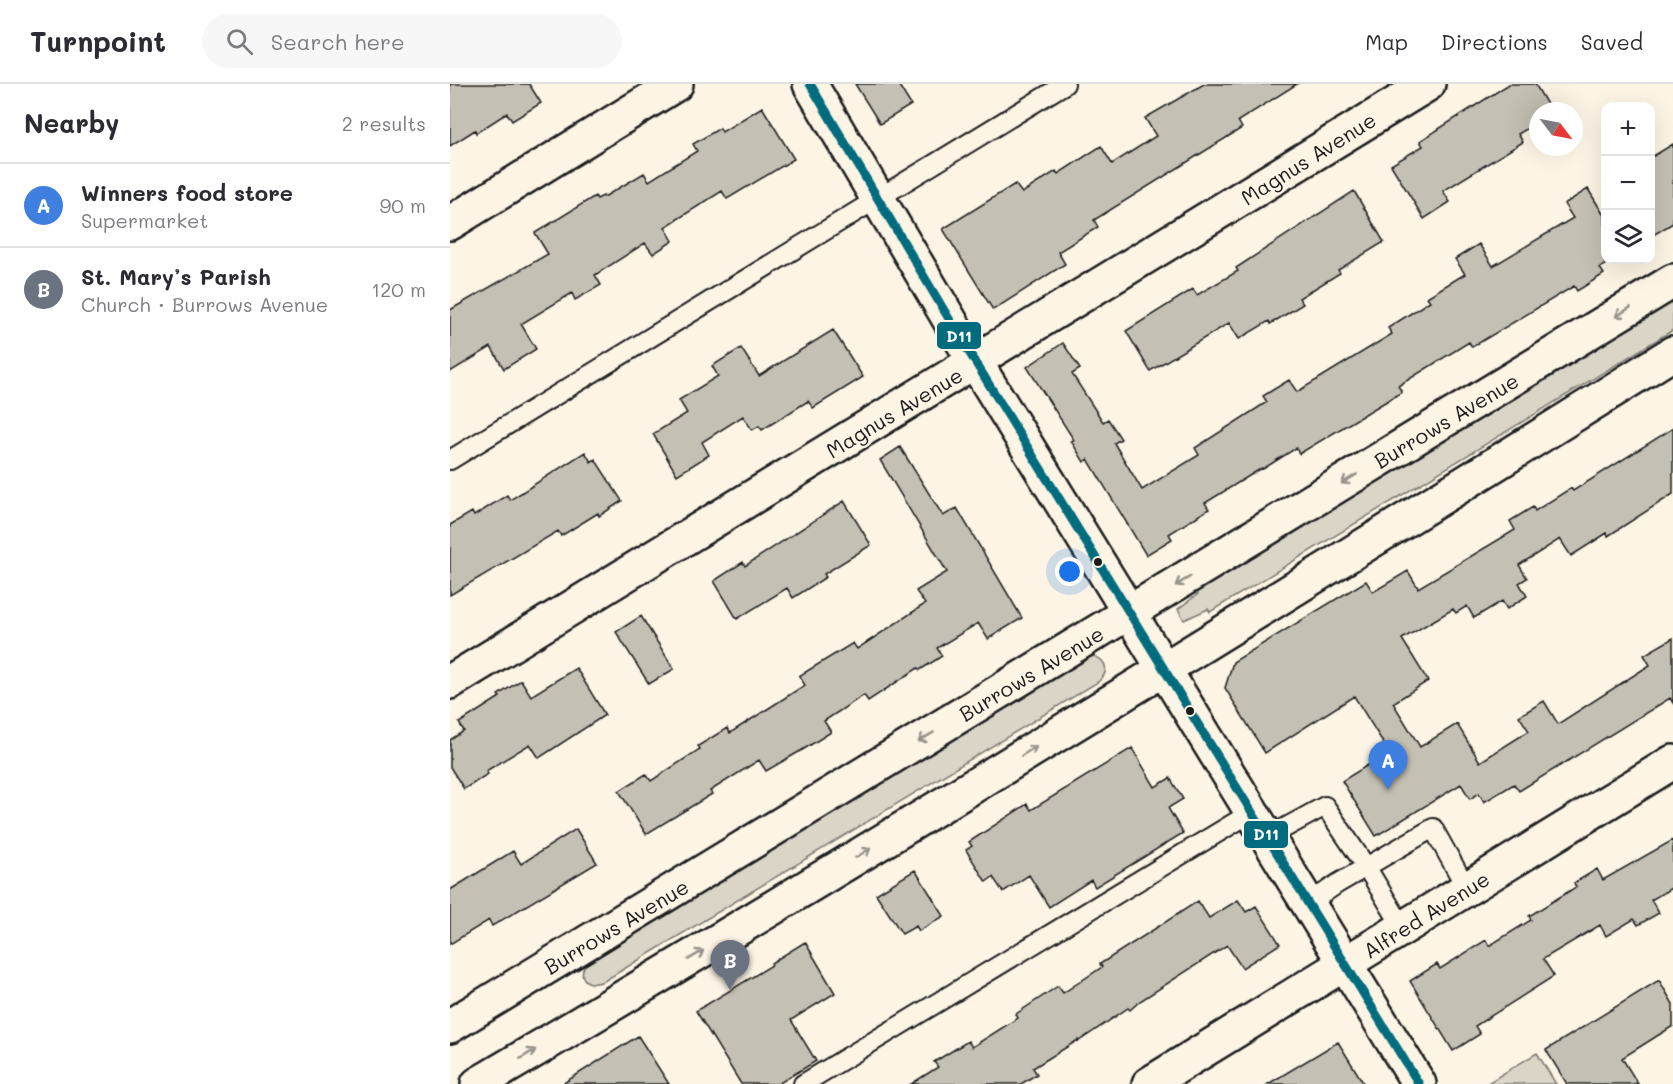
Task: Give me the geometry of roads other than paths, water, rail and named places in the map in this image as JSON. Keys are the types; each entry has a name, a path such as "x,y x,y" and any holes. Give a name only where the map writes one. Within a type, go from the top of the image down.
{"street":[{"path":"450,223 676,84"},
{"path":"810,84 975,362 1419,1084"},
{"name":"Magnus Avenue","path":"450,682 1428,84"},
{"name":"Burrows Avenue","path":"450,1026 1673,281"},
{"path":"478,1084 744,927 1163,668 1294,590 1673,353"},
{"name":"Alfred Avenue","path":"1149,1084 1673,762"}],"lane":[{"path":"450,460 1065,84"},
{"path":"803,1084 1260,825 1325,806 1367,867 1403,928"},
{"path":"1308,904 1433,828 1467,889"}],"place":[{"name":"Winners food store","path":"1388,790"},
{"name":"St. Mary’s Parish","path":"730,990"}]}
